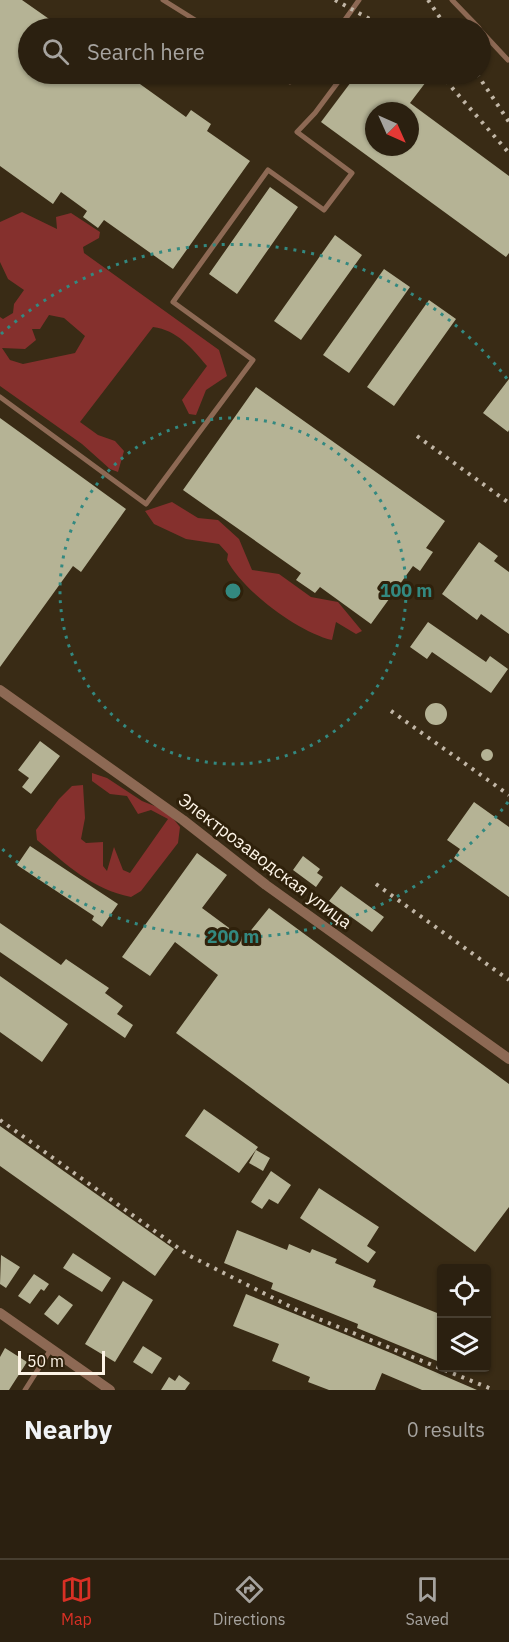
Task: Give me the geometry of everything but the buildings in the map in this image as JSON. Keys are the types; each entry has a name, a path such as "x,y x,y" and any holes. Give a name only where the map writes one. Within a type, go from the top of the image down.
{"street":[{"name":"Электрозаводская улица","path":"0,690 183,820 266,885 509,1059"},
{"path":"0,1313 110,1390"}],"lane":[{"path":"164,0 192,18"},
{"path":"346,18 359,0"},
{"path":"452,0 469,18"},
{"path":"491,41 508,60"},
{"path":"0,397 146,504 253,360 173,302 268,170 324,210 352,173 297,132 337,84"},
{"path":"26,1390 51,1349"}],"shaded area":[{"path":"22,212 57,229 56,217 71,213 100,232 99,238 83,247 84,253 219,350 227,376 206,390 196,415 189,414 182,400 207,366 177,336 153,327 80,422 98,435 115,441 124,451 118,472 110,469 82,444 0,386 0,317 3,319 13,313 14,304 24,290 8,279 0,262 0,222","holes":["49,315 64,318 85,336 75,353 23,364 10,360 2,348 25,349 36,340 32,329 40,329"]},
{"path":"172,502 198,518 218,520 239,539 252,570 279,574 311,597 338,602 362,631 356,634 336,622 332,640 318,636 273,609 258,597 235,572 227,560 228,554 219,544 186,539 154,524 145,511"},
{"path":"92,773 107,778 142,801 167,811 180,827 178,843 141,891 131,897 92,882 37,840 36,830 59,799 72,786 83,785 85,818 81,839 86,843 103,842 103,866 107,871 114,847 123,870 130,873 168,819 151,810 138,814 127,796 110,794 92,781"}],"railway":[{"path":"335,0 368,18"},
{"path":"428,0 440,18"},
{"path":"449,84 509,153"},
{"path":"484,84 509,122"},
{"path":"417,436 509,503"},
{"path":"391,711 509,795"},
{"path":"376,884 509,980"},
{"path":"0,1120 188,1255 299,1311 494,1390"}]}
